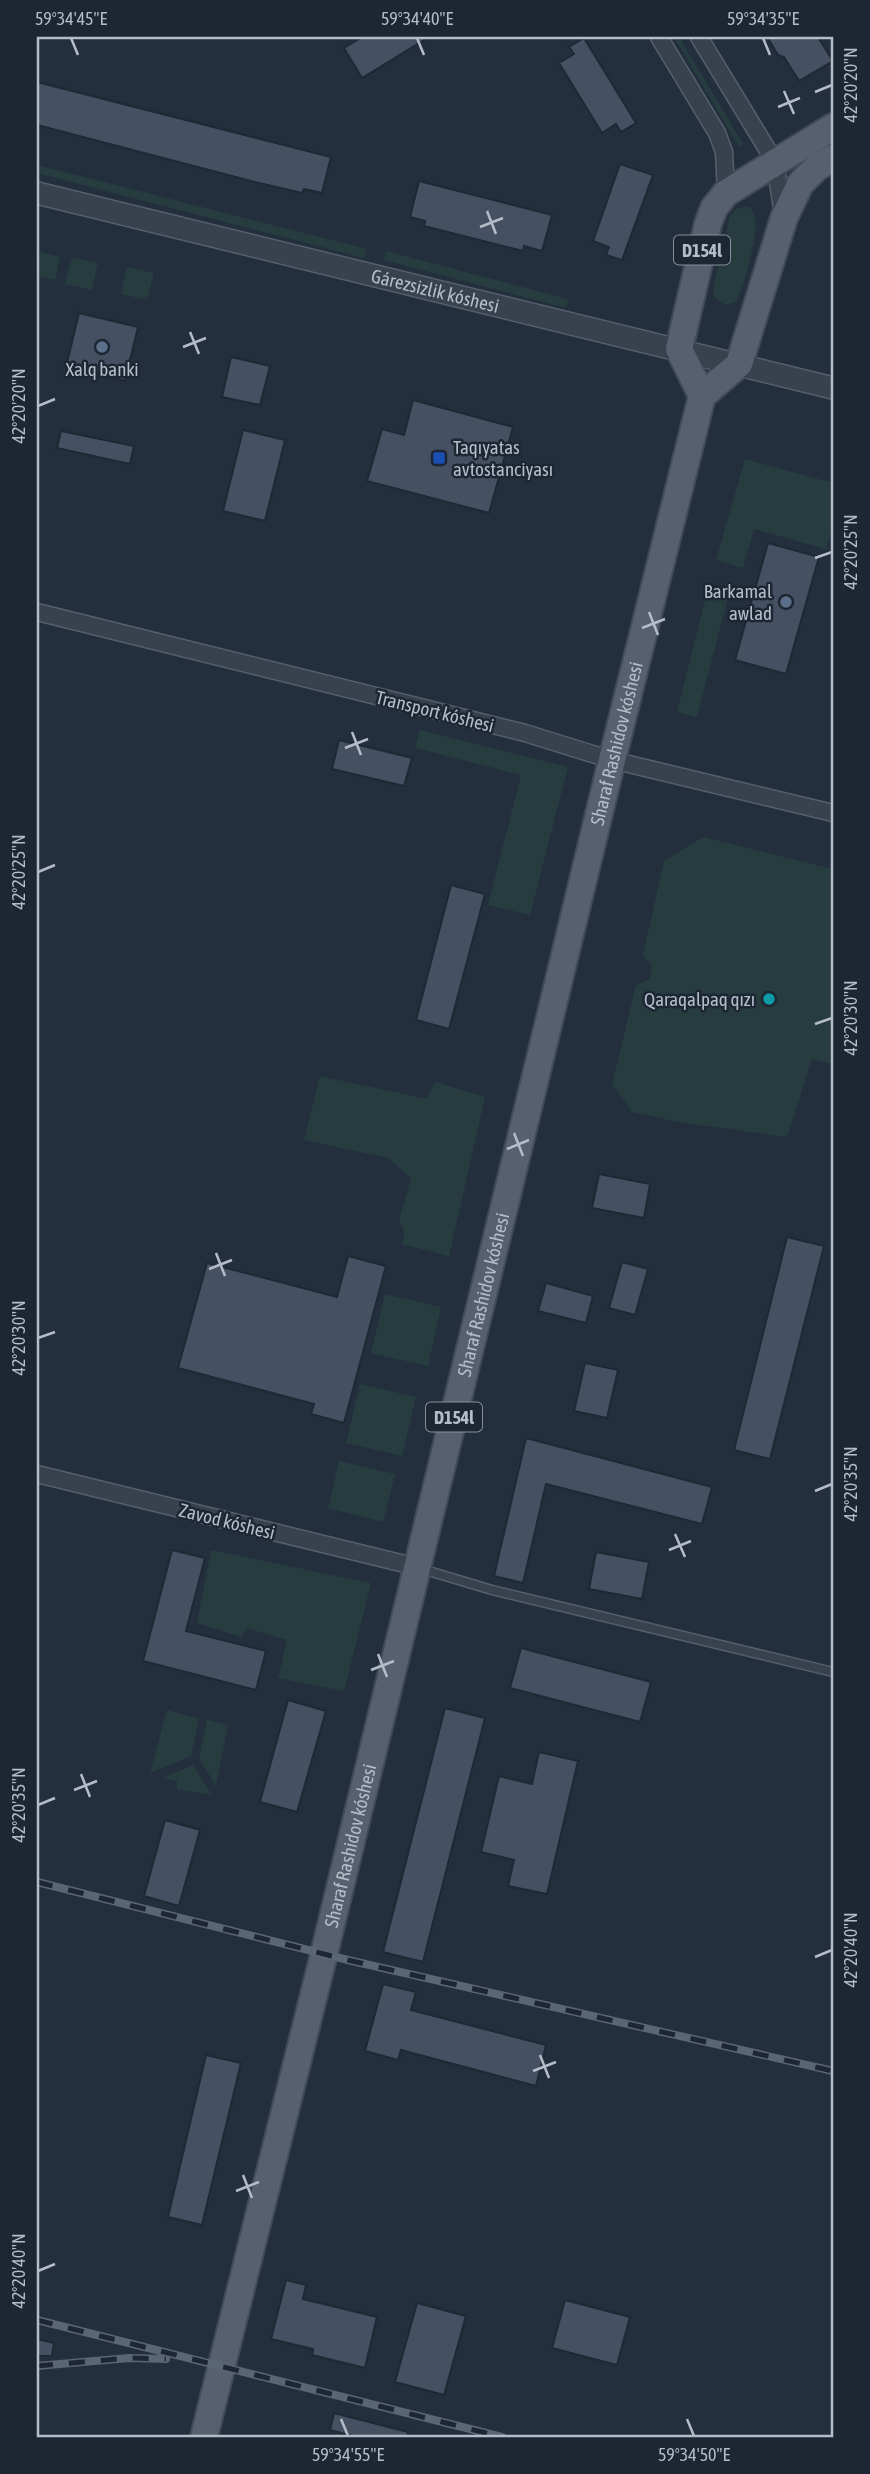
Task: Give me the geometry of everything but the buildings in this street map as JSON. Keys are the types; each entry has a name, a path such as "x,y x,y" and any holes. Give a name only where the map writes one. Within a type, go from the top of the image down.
{"main road":[{"name":"D154l","path":"739,364 784,218 833,127"},
{"name":"D154l","path":"679,349 714,208 726,193 775,162 818,157"},
{"path":"679,349 702,396 739,364"},
{"name":"Sharaf Rashidov kóshesi","path":"204,2437 702,396"}],"street":[{"path":"659,37 717,133 724,152 726,193"},
{"path":"699,37 775,162 784,218"},
{"name":"Gárezsizlik kóshesi","path":"37,193 833,388"},
{"name":"Transport kóshesi","path":"37,611 512,730 612,760 833,813"},
{"name":"Zavod kóshesi","path":"37,1474 417,1567"}],"lane":[{"path":"417,1567 492,1590 833,1672"}],"green space":[{"path":"674,37 679,37 743,144 739,147"},
{"path":"37,165 367,249 364,258 37,173"},
{"path":"748,206 755,223 752,249 739,297 736,302 725,305 714,297 713,288 730,216 736,209"},
{"path":"37,251 60,257 55,280 37,276"},
{"path":"386,251 568,299 566,308 384,260"},
{"path":"72,257 98,263 92,290 65,284"},
{"path":"127,267 154,273 147,300 121,294"},
{"path":"745,459 833,483 833,525 826,549 754,529 743,568 716,560"},
{"path":"708,589 729,594 697,717 677,712"},
{"path":"420,730 568,767 530,915 488,905 521,775 415,748"},
{"path":"703,837 833,869 833,1064 812,1059 787,1137 678,1122 632,1112 612,1084 636,985 649,979 652,967 643,955 664,861"},
{"path":"320,1076 427,1099 435,1082 485,1097 449,1256 402,1244 405,1234 399,1220 411,1178 388,1158 304,1140"},
{"path":"385,1294 441,1307 428,1366 371,1353"},
{"path":"360,1384 416,1397 402,1456 346,1443"},
{"path":"339,1461 395,1474 383,1522 328,1508"},
{"path":"211,1550 371,1583 344,1691 278,1678 287,1640 246,1628 242,1637 197,1623"},
{"path":"167,1710 199,1719 191,1756 150,1773"},
{"path":"207,1720 228,1725 216,1785 199,1759"},
{"path":"193,1765 212,1795 177,1789 177,1781 163,1778"}],"railway":[{"path":"37,1882 352,1961 833,2071"},
{"path":"37,2320 502,2437"},
{"path":"37,2366 129,2358 166,2359"}],"place":[{"name":"Xalq banki","path":"102,347"},
{"name":"Taqıyatas avtostanciyası","path":"439,458"},
{"name":"Barkamal awlad","path":"786,602"},
{"name":"Qaraqalpaq qızı","path":"769,999"}]}
